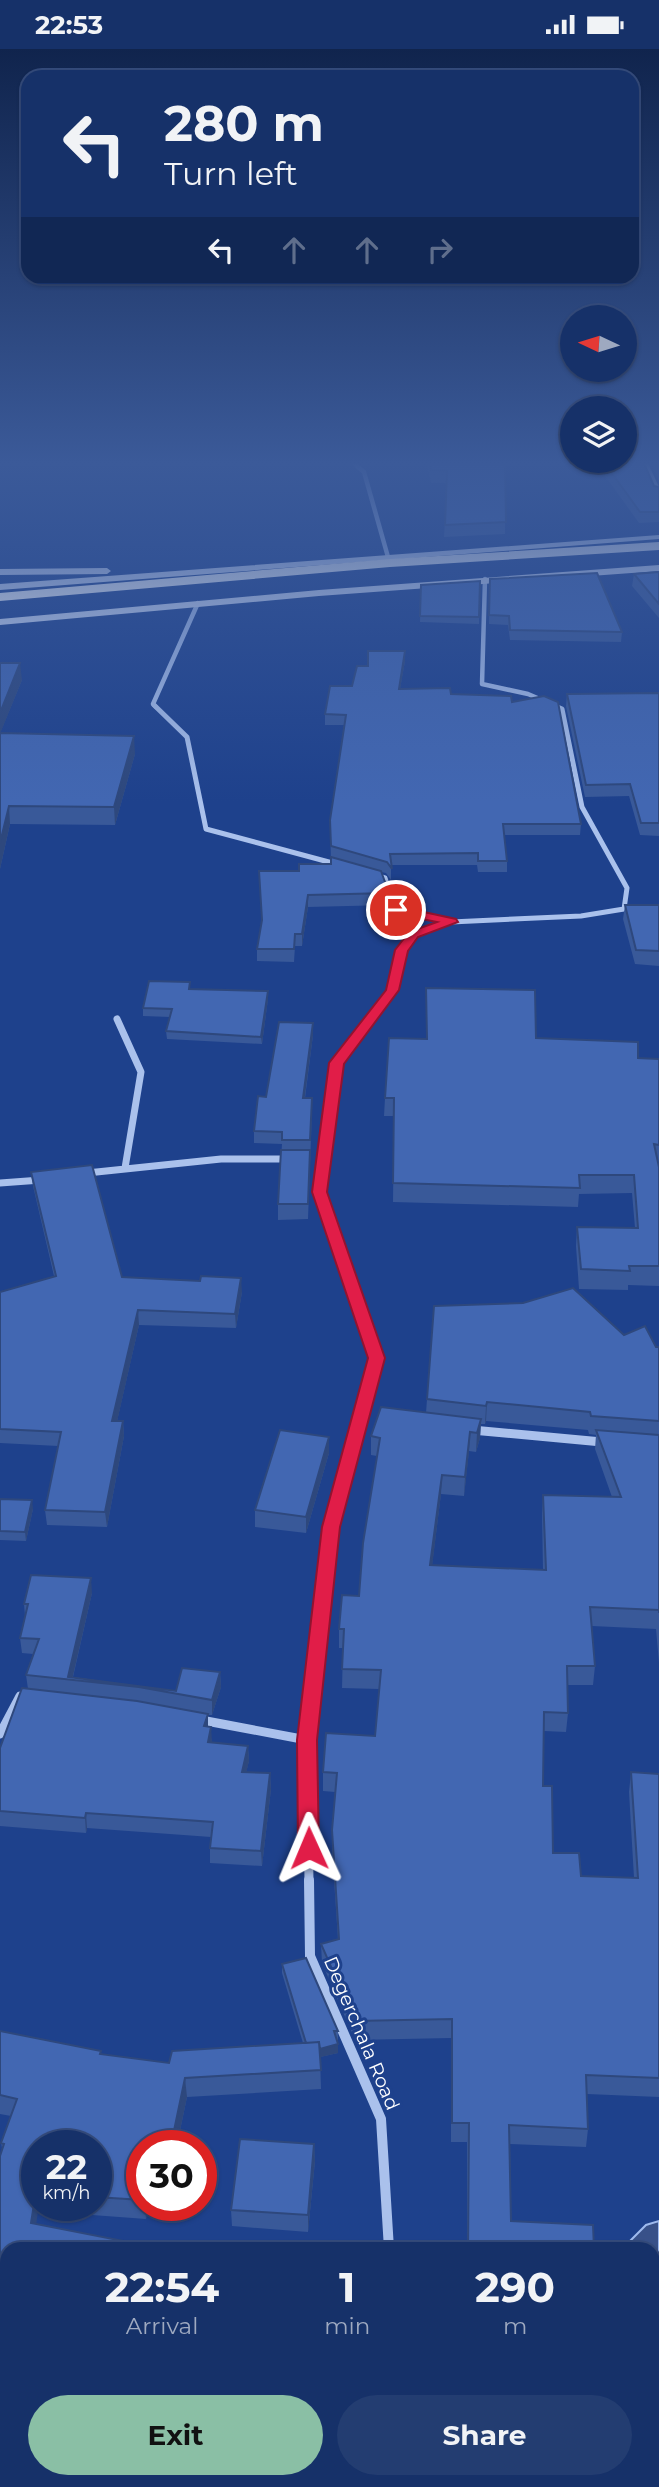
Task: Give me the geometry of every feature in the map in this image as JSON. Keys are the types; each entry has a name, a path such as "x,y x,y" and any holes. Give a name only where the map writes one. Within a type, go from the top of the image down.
{"highway":[{"path":"0,597 255,575"},
{"path":"0,607 396,575"}],"main road":[{"path":"0,587 154,575"},
{"path":"0,622 551,575"}],"street":[{"path":"485,579 482,684 528,694 562,709 582,807 627,888 624,909"},
{"path":"198,603 153,704 187,737 206,829 346,867"},
{"path":"372,874 385,878 396,910 451,922"},
{"name":"Degerchala Road","path":"389,2242 381,2119 310,1956 307,1740 331,1527 377,1358 320,1192 337,1063 393,990 402,950 414,935 451,922 581,916 624,909 636,910"},
{"path":"117,1019 141,1072 125,1168"},
{"path":"72,1175 221,1159 298,1159"},
{"path":"311,1159 324,1159"},
{"path":"0,1183 46,1179"},
{"path":"468,1430 617,1444"},
{"path":"0,1734 20,1696 33,1697"},
{"path":"191,1718 307,1740"}],"water":[{"path":"659,2221 659,2242 629,2242 646,2225"}],"building":[{"path":"598,575 622,632 510,630 509,616 489,615 490,579"},
{"path":"635,575 659,575 659,604"},
{"path":"480,581 479,617 420,616 421,585"},
{"path":"368,651 405,651 399,689 450,688 451,694 511,696 512,702 544,696 558,702 581,824 503,824 507,861 478,861 478,853 390,854 392,869 387,862 331,846 330,820 346,715 325,714 330,686 352,686 357,666 368,666"},
{"path":"0,663 20,663 0,713"},
{"path":"659,693 659,823 641,823 630,784 586,785 567,694"},
{"path":"0,733 134,736 114,807 9,806 0,843"},
{"path":"331,857 381,871 389,893 308,895 302,934 295,934 294,949 257,949 262,920 259,871 299,871 299,864 331,864"},
{"path":"625,905 659,905 659,951 636,950"},
{"path":"149,981 190,982 189,989 268,991 261,1037 166,1031 172,1009 143,1008"},
{"path":"426,988 535,990 536,1038 638,1042 638,1058 659,1059 659,1145 654,1144 659,1167 659,1266 629,1266 630,1271 581,1269 577,1227 638,1228 634,1175 579,1175 580,1188 393,1183 394,1098 385,1098 389,1038 427,1039"},
{"path":"279,1022 313,1023 303,1098 312,1098 310,1140 282,1140 282,1132 254,1131 258,1096 266,1097"},
{"path":"281,1150 310,1150 308,1204 278,1204"},
{"path":"92,1165 122,1277 200,1281 201,1276 241,1278 235,1314 138,1310 112,1421 123,1421 105,1512 45,1510 61,1432 0,1429 0,1292 56,1276 31,1172"},
{"path":"573,1288 624,1335 645,1326 656,1347 659,1347 659,1421 591,1416 590,1412 487,1402 486,1406 427,1399 434,1306 523,1303"},
{"path":"381,1407 481,1419 477,1433 470,1432 465,1477 442,1475 430,1565 546,1570 543,1495 621,1497 596,1430 659,1435 659,1610 590,1607 595,1666 567,1666 568,1713 544,1712 543,1786 552,1786 553,1853 579,1853 581,1876 638,1878 631,1772 659,1774 659,2078 586,2075 588,2129 509,2125 511,2221 593,2225 594,2242 468,2242 469,2123 452,2123 452,2019 355,2021 321,1944 339,1939 332,1830 337,1773 323,1772 326,1733 375,1736 381,1670 342,1669 344,1629 339,1629 342,1595 359,1596 363,1543 380,1438 371,1436"},
{"path":"280,1430 329,1437 306,1517 255,1510"},
{"path":"0,1499 32,1500 25,1532 0,1531"},
{"path":"31,1575 91,1578 68,1677 176,1691 182,1668 220,1672 212,1700 139,1687 26,1675 39,1639 20,1638"},
{"path":"22,1688 137,1701 208,1714 204,1726 211,1727 208,1742 248,1746 242,1772 270,1773 261,1851 210,1848 213,1822 86,1813 85,1818 0,1811 0,1748"},
{"path":"306,1958 338,2031 334,2031 338,2044 320,2049 319,2042 306,2043 282,1964"},
{"path":"0,2031 101,2051 100,2054 169,2063 172,2051 319,2042 321,2070 185,2078 174,2130 126,2130 126,2199 112,2198 112,2130 21,2130 21,2221 128,2242 0,2242 0,2156 4,2144 1,2143 17,2099 0,2095"},
{"path":"240,2139 314,2144 308,2215 231,2210"}],"route":[{"path":"309,1848 307,1740 331,1527 377,1358 320,1192 337,1063 393,990 402,950 414,935 451,922 396,910"}]}
